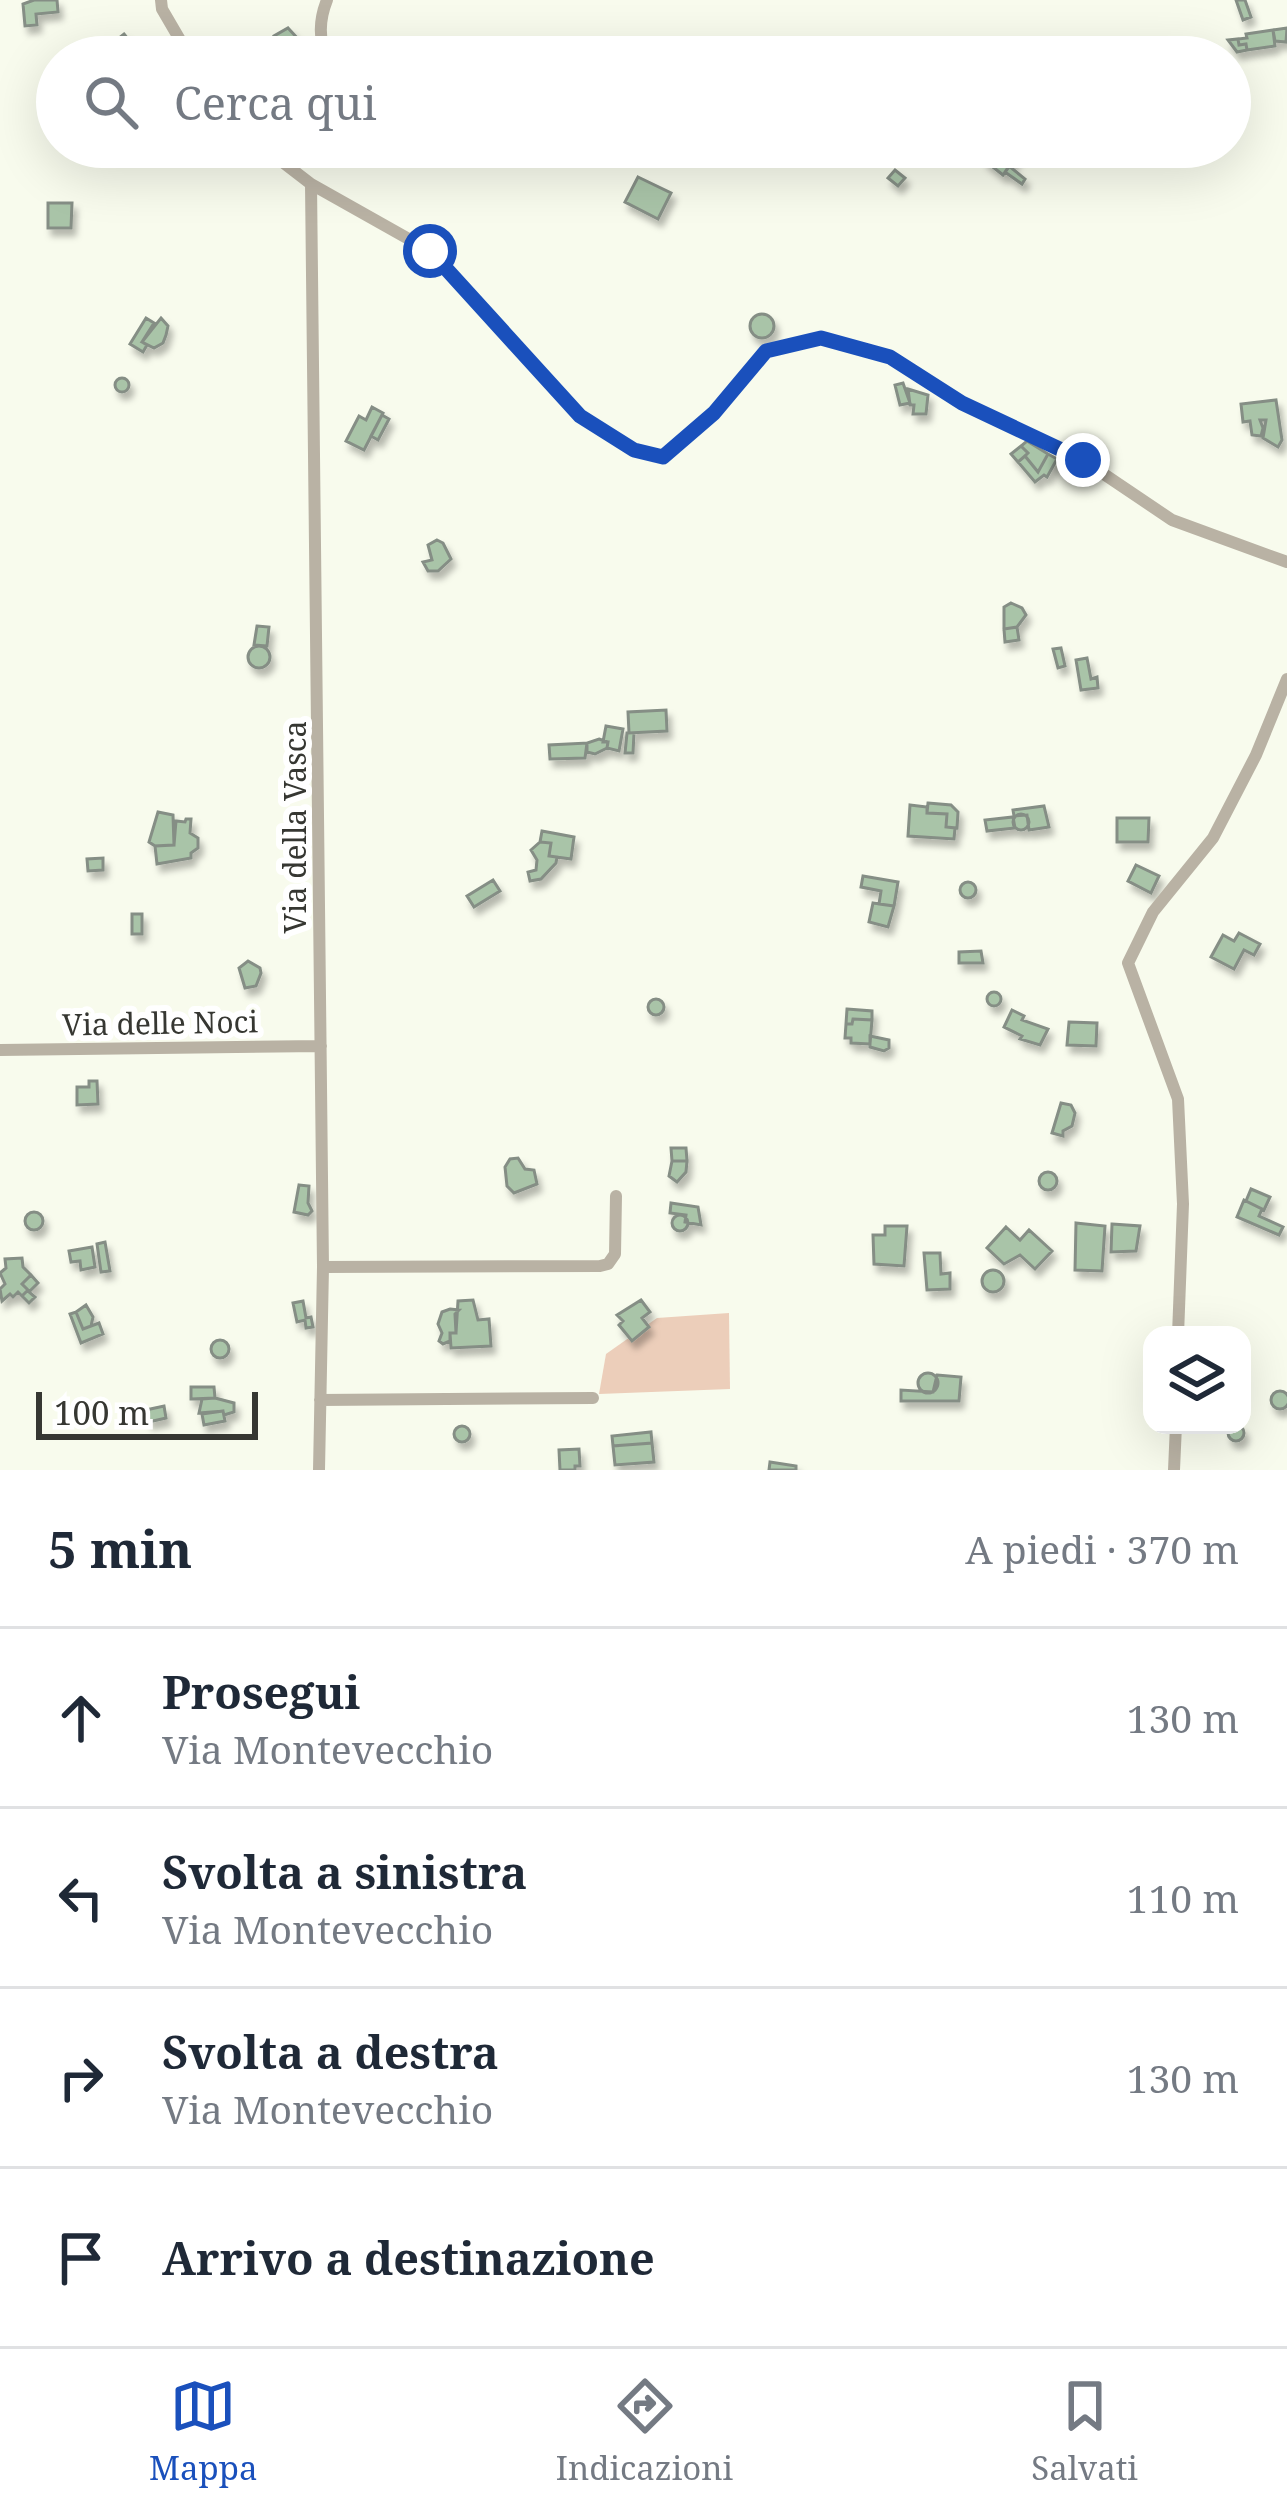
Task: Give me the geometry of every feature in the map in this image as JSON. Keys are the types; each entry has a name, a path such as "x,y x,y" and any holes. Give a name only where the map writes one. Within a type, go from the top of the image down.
{"street":[{"path":"161,0 178,36"},
{"path":"321,36 320,16 327,0"},
{"path":"291,168 430,251 580,416 634,450 663,457 714,413 766,351 821,338 890,357 962,403 1083,460 1172,520 1287,562"},
{"name":"Via della Vasca","path":"311,184 323,1267 319,1470"},
{"path":"1178,1326 1183,1204 1178,1099 1128,963 1153,912 1213,838 1256,755 1287,679"},
{"name":"Via delle Noci","path":"0,1050 321,1046"},
{"path":"323,1267 600,1266 615,1254 616,1196"},
{"path":"320,1400 593,1398"},
{"path":"1174,1470 1176,1434"}],"shaded area":[{"path":"729,1313 730,1389 599,1394 606,1354 657,1318"}],"building":[{"path":"57,0 58,12 36,14 37,25 25,26 23,4"},
{"path":"1236,0 1245,0 1251,17 1243,20"},
{"path":"1287,28 1286,42 1275,41 1273,30"},
{"path":"1273,30 1275,46 1251,49 1251,36 1246,34"},
{"path":"1011,168 1025,179 1022,184 1005,172"},
{"path":"895,170 905,178 898,186 888,178"},
{"path":"638,177 671,193 658,219 625,202"},
{"path":"48,203 72,203 71,228 48,228"},
{"path":"762,314 771,317 771,335 762,338 753,335 750,326 753,317"},
{"path":"146,318 154,323 142,342 147,345 143,352 130,344"},
{"path":"161,318 168,326 166,335 154,348 142,342"},
{"path":"122,378 129,385 122,392 115,385"},
{"path":"903,383 910,403 900,405 895,385"},
{"path":"908,389 928,395 926,414 913,414"},
{"path":"1276,400 1282,440 1278,447 1263,438 1266,420 1260,420 1261,436 1252,435 1250,421 1243,422 1241,404"},
{"path":"372,407 383,413 364,450 346,441 359,416 366,420"},
{"path":"382,415 389,419 378,440 371,436"},
{"path":"1027,441 1048,454 1038,472 1021,446"},
{"path":"1021,446 1028,453 1018,462 1011,454"},
{"path":"1048,454 1057,459 1047,477 1035,482 1018,462 1025,456 1038,472"},
{"path":"437,540 451,559 438,571 428,571 423,562 432,560 428,545"},
{"path":"1011,603 1026,615 1017,627 1004,629 1004,607"},
{"path":"257,626 269,627 267,646 254,645"},
{"path":"1017,627 1019,640 1005,642 1004,629"},
{"path":"259,646 270,657 259,668 248,657"},
{"path":"1061,648 1065,666 1058,668 1053,649"},
{"path":"1087,658 1098,688 1081,690 1076,660"},
{"path":"666,710 667,731 629,733 628,712"},
{"path":"606,726 623,729 619,751 603,742"},
{"path":"627,733 634,733 633,753 625,753"},
{"path":"608,742 607,748 587,752 587,743"},
{"path":"587,743 585,758 550,759 549,745"},
{"path":"928,803 951,805 958,812 957,828 946,827 947,814 927,813"},
{"path":"910,805 927,807 927,813 947,814 946,827 955,828 954,839 908,836"},
{"path":"1044,806 1049,827 1029,830 1027,815 1014,816 1013,810"},
{"path":"158,812 173,815 174,845 149,842"},
{"path":"1021,814 1029,822 1021,830 1013,822"},
{"path":"1013,817 1015,828 987,831 985,820"},
{"path":"1117,818 1149,818 1148,842 1117,842"},
{"path":"191,819 190,833 198,838 198,848 191,858 157,864 155,846 174,845 176,821"},
{"path":"542,831 574,837 571,859 549,856 551,843 540,842"},
{"path":"540,842 551,843 549,856 557,857 556,863 541,879 530,881 528,872 536,870 537,860 531,850"},
{"path":"103,858 103,870 88,871 87,859"},
{"path":"1136,865 1159,876 1151,893 1128,881"},
{"path":"863,876 898,882 894,906 879,904 881,891 861,887"},
{"path":"493,880 500,891 474,907 467,896"},
{"path":"968,882 976,890 968,898 960,890"},
{"path":"873,903 894,906 888,927 869,922"},
{"path":"132,914 142,914 142,934 132,934"},
{"path":"1239,933 1260,944 1254,955 1244,950 1234,969 1211,957 1223,935 1234,941"},
{"path":"981,951 983,963 959,963 959,952"},
{"path":"248,961 261,973 256,986 245,988 239,968"},
{"path":"994,992 1001,999 994,1006 987,999"},
{"path":"656,999 664,1007 656,1015 648,1007"},
{"path":"847,1009 872,1011 872,1020 853,1019 846,1024"},
{"path":"1012,1010 1024,1016 1022,1020 1048,1029 1040,1045 1004,1027"},
{"path":"853,1019 872,1020 870,1044 845,1038 846,1024"},
{"path":"1069,1022 1097,1023 1096,1046 1067,1045"},
{"path":"870,1036 889,1040 889,1048 870,1047"},
{"path":"89,1081 97,1081 98,1104 77,1105 77,1087 89,1087"},
{"path":"1061,1103 1071,1105 1075,1113 1063,1136 1052,1133"},
{"path":"671,1148 686,1148 687,1161 672,1161"},
{"path":"518,1158 525,1169 534,1170 537,1184 514,1193 507,1186 505,1167 510,1159"},
{"path":"672,1161 687,1161 686,1172 677,1182 669,1176"},
{"path":"1048,1172 1057,1181 1048,1190 1039,1181"},
{"path":"299,1185 309,1186 312,1211 308,1215 294,1212"},
{"path":"1251,1189 1270,1197 1264,1210 1246,1201"},
{"path":"1244,1200 1262,1209 1259,1216 1283,1227 1279,1235 1237,1217"},
{"path":"671,1203 698,1207 701,1225 685,1222 686,1215 670,1213"},
{"path":"34,1212 43,1221 34,1230 25,1221"},
{"path":"680,1215 688,1223 680,1231 672,1223"},
{"path":"1076,1223 1105,1226 1102,1271 1075,1270"},
{"path":"1112,1224 1140,1226 1136,1251 1111,1252"},
{"path":"885,1226 907,1226 904,1266 874,1264 873,1235 885,1235"},
{"path":"1006,1227 1020,1240 1029,1230 1052,1251 1035,1269 1020,1255 1004,1264 987,1248"},
{"path":"105,1242 110,1271 101,1272 97,1244"},
{"path":"92,1247 95,1267 81,1270 80,1261 71,1262 69,1251"},
{"path":"924,1253 940,1253 941,1274 950,1273 950,1289 927,1290"},
{"path":"22,1258 31,1275 22,1284 28,1290 2,1301 0,1289 5,1284 0,1273 6,1268 5,1259"},
{"path":"993,1270 1004,1281 993,1292 982,1281"},
{"path":"31,1275 38,1283 29,1292 35,1297 29,1303 22,1296 28,1290 22,1284"},
{"path":"473,1300 478,1320 489,1319 491,1346 451,1348 458,1301"},
{"path":"641,1300 650,1312 642,1318 649,1327 632,1341 617,1315"},
{"path":"303,1301 313,1327 306,1328 305,1320 297,1322 293,1303"},
{"path":"86,1305 93,1317 91,1326 83,1329 76,1312"},
{"path":"459,1310 456,1333 450,1333 450,1341 443,1344 438,1324 442,1312"},
{"path":"76,1312 83,1329 99,1323 103,1334 81,1343 70,1314"},
{"path":"220,1340 229,1349 220,1358 211,1349"},
{"path":"928,1373 938,1383 928,1393 918,1383"},
{"path":"937,1375 961,1377 959,1401 901,1401 901,1390 933,1392"},
{"path":"191,1387 214,1387 215,1398 191,1399"},
{"path":"1273,1393 1287,1393 1287,1407 1273,1407"},
{"path":"202,1399 234,1403 234,1412 199,1413"},
{"path":"164,1406 166,1418 149,1422 146,1410"},
{"path":"223,1411 225,1421 204,1425 202,1414"},
{"path":"462,1426 470,1434 462,1442 454,1434"},
{"path":"651,1432 652,1443 613,1446 612,1436"},
{"path":"652,1443 654,1462 615,1465 613,1446"},
{"path":"579,1449 580,1466 560,1470 559,1450"},
{"path":"770,1462 796,1466 796,1470 769,1470"}],"route":[{"path":"430,251 580,416 634,450 663,457 714,413 766,351 821,338 890,357 962,403 1083,460"}]}
